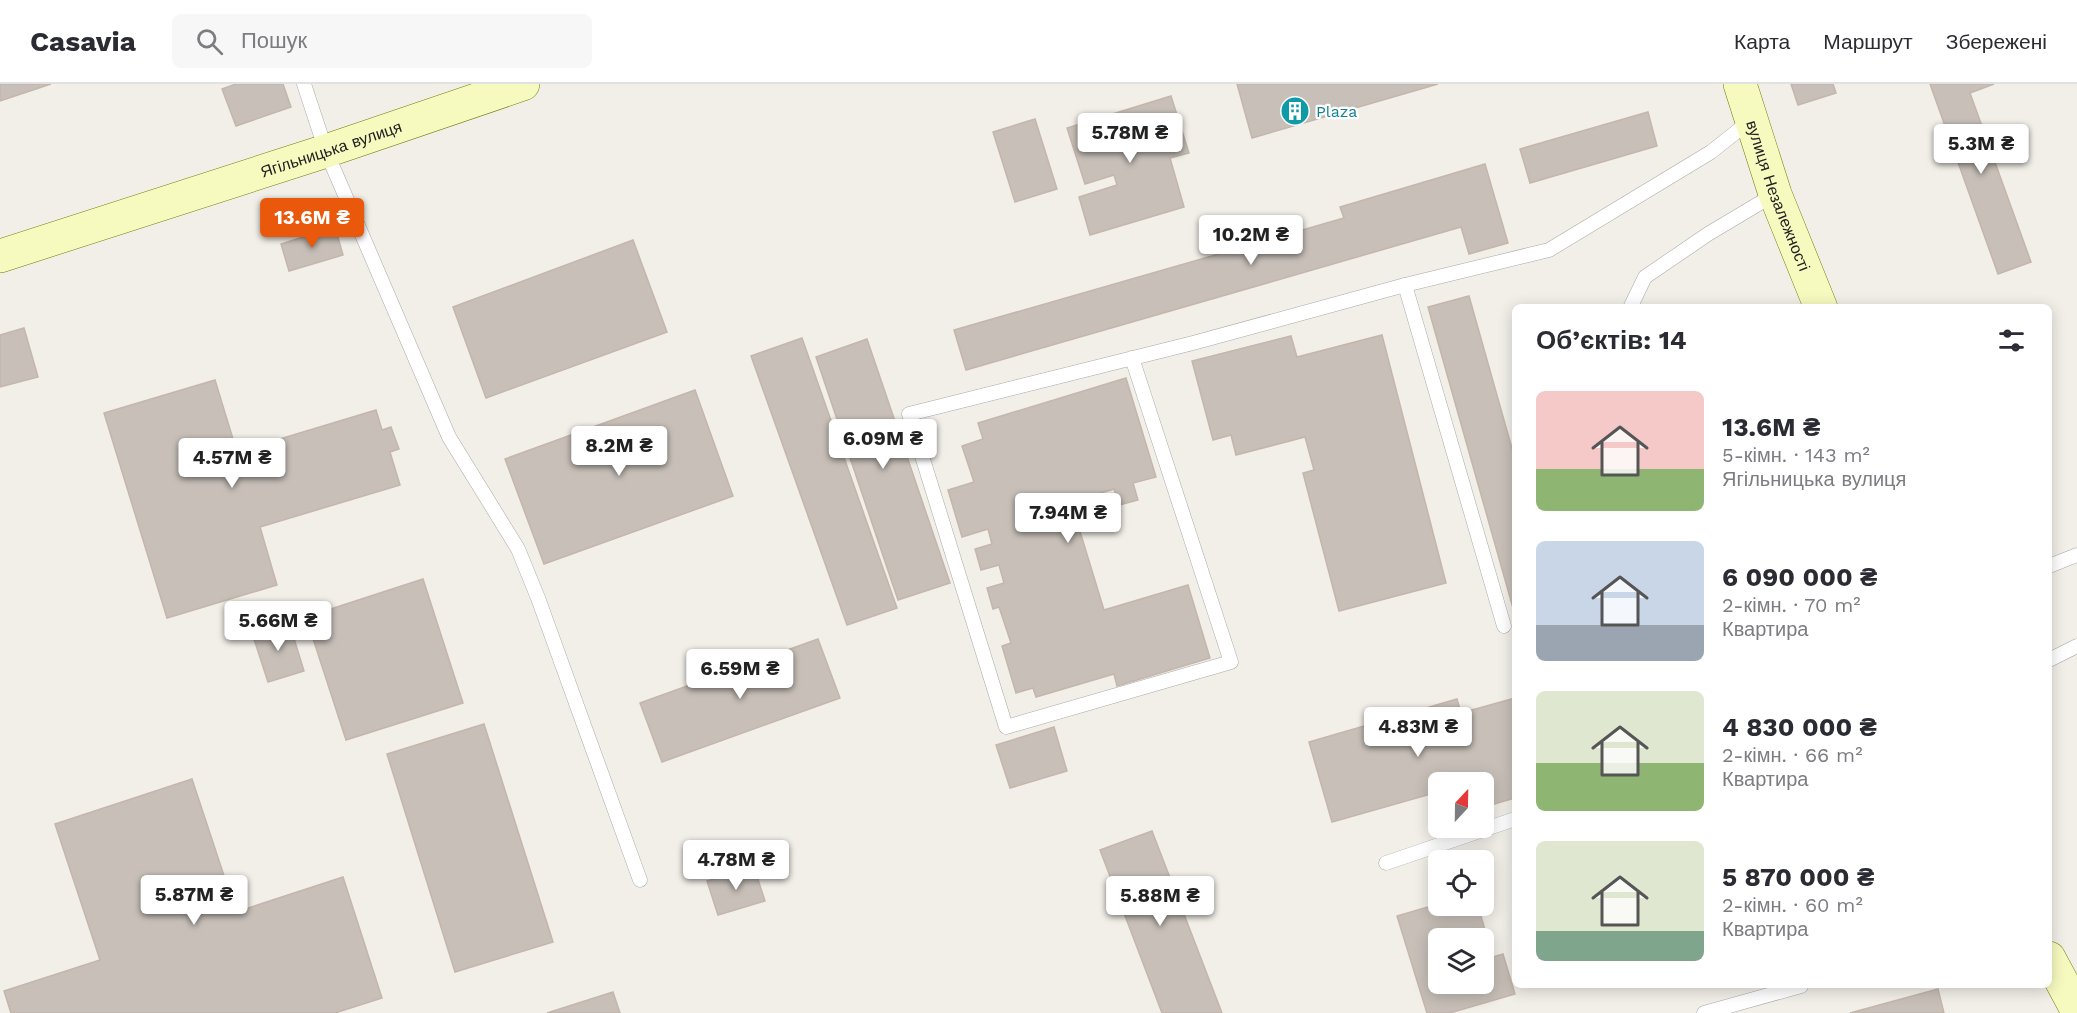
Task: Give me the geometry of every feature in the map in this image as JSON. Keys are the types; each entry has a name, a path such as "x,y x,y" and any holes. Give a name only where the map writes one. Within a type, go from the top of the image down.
{"main road":[{"name":"Ягільницька вулиця","path":"0,256 326,151 524,84"},
{"name":"вулиця Незалежності","path":"1740,84 1775,194 1819,304"},
{"path":"2052,964 2077,1010"}],"lane":[{"path":"304,84 326,151 449,437 518,549 538,598 640,880"},
{"path":"1132,358 1231,662 1006,727 909,414 1132,358 1405,285 1549,250 1712,152 1750,121"},
{"path":"1632,304 1645,277 1708,234 1775,194"},
{"path":"1405,285 1504,626"},
{"path":"2052,565 2077,555"},
{"path":"2052,658 2077,646"},
{"path":"1386,863 1512,820"},
{"path":"1704,1013 1794,988"}],"building":[{"path":"0,84 51,84 0,101"},
{"path":"236,84 283,84 291,107 236,126 222,89"},
{"name":"Plaza","path":"1237,84 1438,84 1252,138"},
{"path":"1791,84 1833,84 1836,93 1798,105"},
{"path":"1930,84 1994,84 1970,93 2031,262 1998,274"},
{"path":"1171,96 1189,153 1170,158 1184,207 1090,235 1079,197 1117,185 1114,175 1085,184 1067,128"},
{"path":"1648,112 1657,146 1530,183 1520,149"},
{"path":"1035,119 1057,189 1015,202 993,132"},
{"path":"1485,164 1508,243 1469,254 1461,227 966,370 954,330 1344,218 1340,207"},
{"path":"335,227 343,255 289,271 281,244"},
{"path":"633,240 667,332 486,398 453,307"},
{"path":"1469,296 1512,448 1512,604 1428,307"},
{"path":"24,328 38,377 0,387 0,335"},
{"path":"1382,335 1446,583 1339,611 1303,473 1314,470 1305,437 1236,455 1231,435 1213,440 1192,361 1291,336 1297,357"},
{"path":"802,338 897,608 847,625 751,356"},
{"path":"867,339 950,583 898,600 816,357"},
{"path":"1126,378 1156,477 1133,483 1138,500 1119,505 1114,489 1071,502 1104,610 1188,585 1210,658 1117,686 1114,674 1036,697 1033,688 1016,693 1002,646 1011,643 999,607 993,609 987,588 1004,583 999,565 981,570 975,549 992,544 988,529 962,537 948,490 974,482 962,446 983,439 978,423"},
{"path":"215,380 237,452 376,410 382,430 391,427 399,449 390,452 400,485 260,527 277,585 167,618 104,413"},
{"path":"695,390 733,496 544,564 505,459"},
{"path":"423,579 463,703 346,740 306,617"},
{"path":"289,622 304,671 268,682 252,633"},
{"path":"818,639 840,698 662,762 640,703"},
{"path":"1457,699 1461,713 1512,699 1512,799 1494,804 1494,772 1428,772 1428,795 1332,822 1309,742"},
{"path":"484,724 553,942 455,972 387,754"},
{"path":"1054,727 1067,771 1010,788 996,745"},
{"path":"192,779 236,912 343,877 382,998 335,1013 11,1013 4,991 100,960 55,824"},
{"path":"1152,831 1222,1013 1162,1013 1100,850"},
{"path":"754,867 765,901 718,915 707,881"},
{"path":"1428,907 1428,916 1481,916 1484,928 1428,928 1428,994 1494,994 1494,957 1503,954 1515,994 1450,1013 1427,1013 1397,916"},
{"path":"1938,989 1944,1013 1850,1013"},
{"path":"613,992 620,1013 547,1013"}],"place":[{"name":"Plaza","path":"1295,111"}]}
